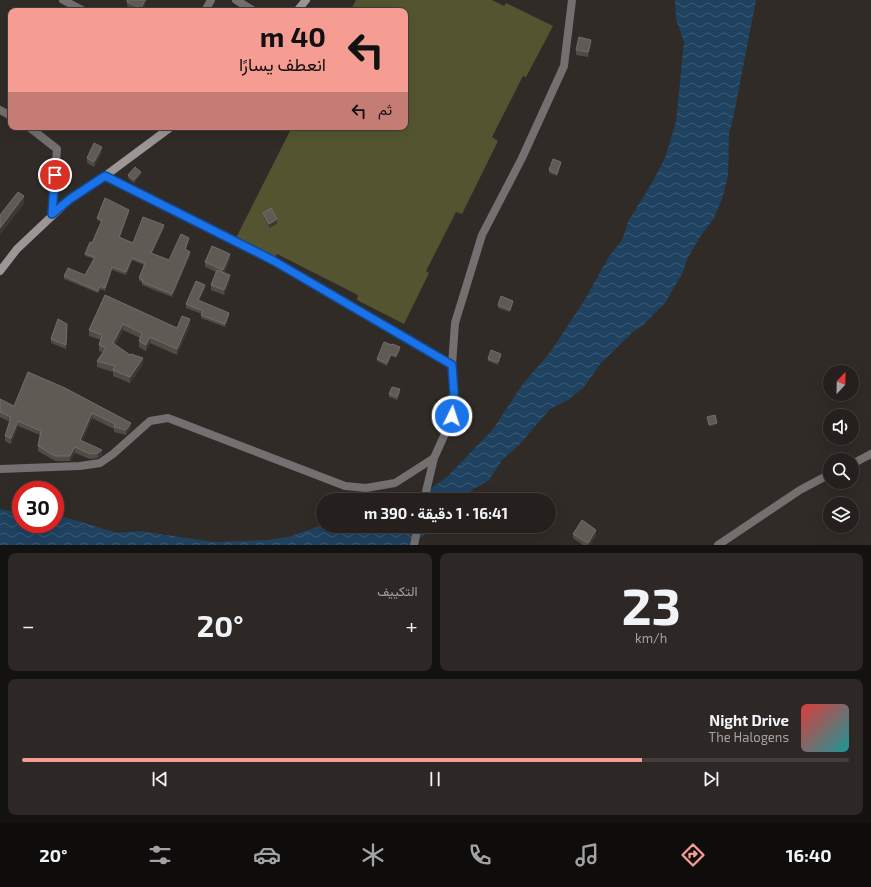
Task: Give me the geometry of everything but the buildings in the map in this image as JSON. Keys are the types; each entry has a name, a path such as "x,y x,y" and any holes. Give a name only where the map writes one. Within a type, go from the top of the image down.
{"street":[{"path":"63,0 77,8"},
{"path":"236,0 249,8"},
{"path":"299,8 306,0"},
{"path":"426,493 434,458 452,416 454,393 452,365 455,323 482,235 522,158 564,66 572,0"},
{"path":"33,130 57,149 52,214"},
{"path":"0,271 17,249 52,214 70,199 105,176 167,130"},
{"path":"105,176 274,261 452,365"},
{"path":"0,469 80,466 100,463 113,454 150,421 168,418 345,486 366,488 395,483 434,458"},
{"path":"859,460 871,454"},
{"path":"718,545 800,490 823,478"},
{"path":"414,545 417,533"}],"green space":[{"path":"356,0 492,0 504,6 506,3 553,26 526,77 523,76 492,137 498,141 462,214 456,212 426,271 429,273 404,324 357,300 358,295 277,254 275,257 236,238 290,130 408,130 408,8 352,8"}],"water":[{"path":"675,0 756,0 729,134 728,175 722,199 714,218 700,237 687,259 683,272 665,303 601,363 583,388 568,400 550,409 519,445 502,460 489,480 469,493 420,493 433,487 447,477 494,428 522,385 551,351 584,301 610,255 622,240 629,220 652,183 665,158 676,122 684,42 676,19"},
{"path":"0,509 12,511 12,533 64,533 64,517 117,533 139,531 214,542 267,540 288,537 316,527 316,533 426,533 413,545 0,545"}],"route":[{"path":"55,175 52,214 70,199 105,176 274,261 452,365 454,393 452,416"}]}
